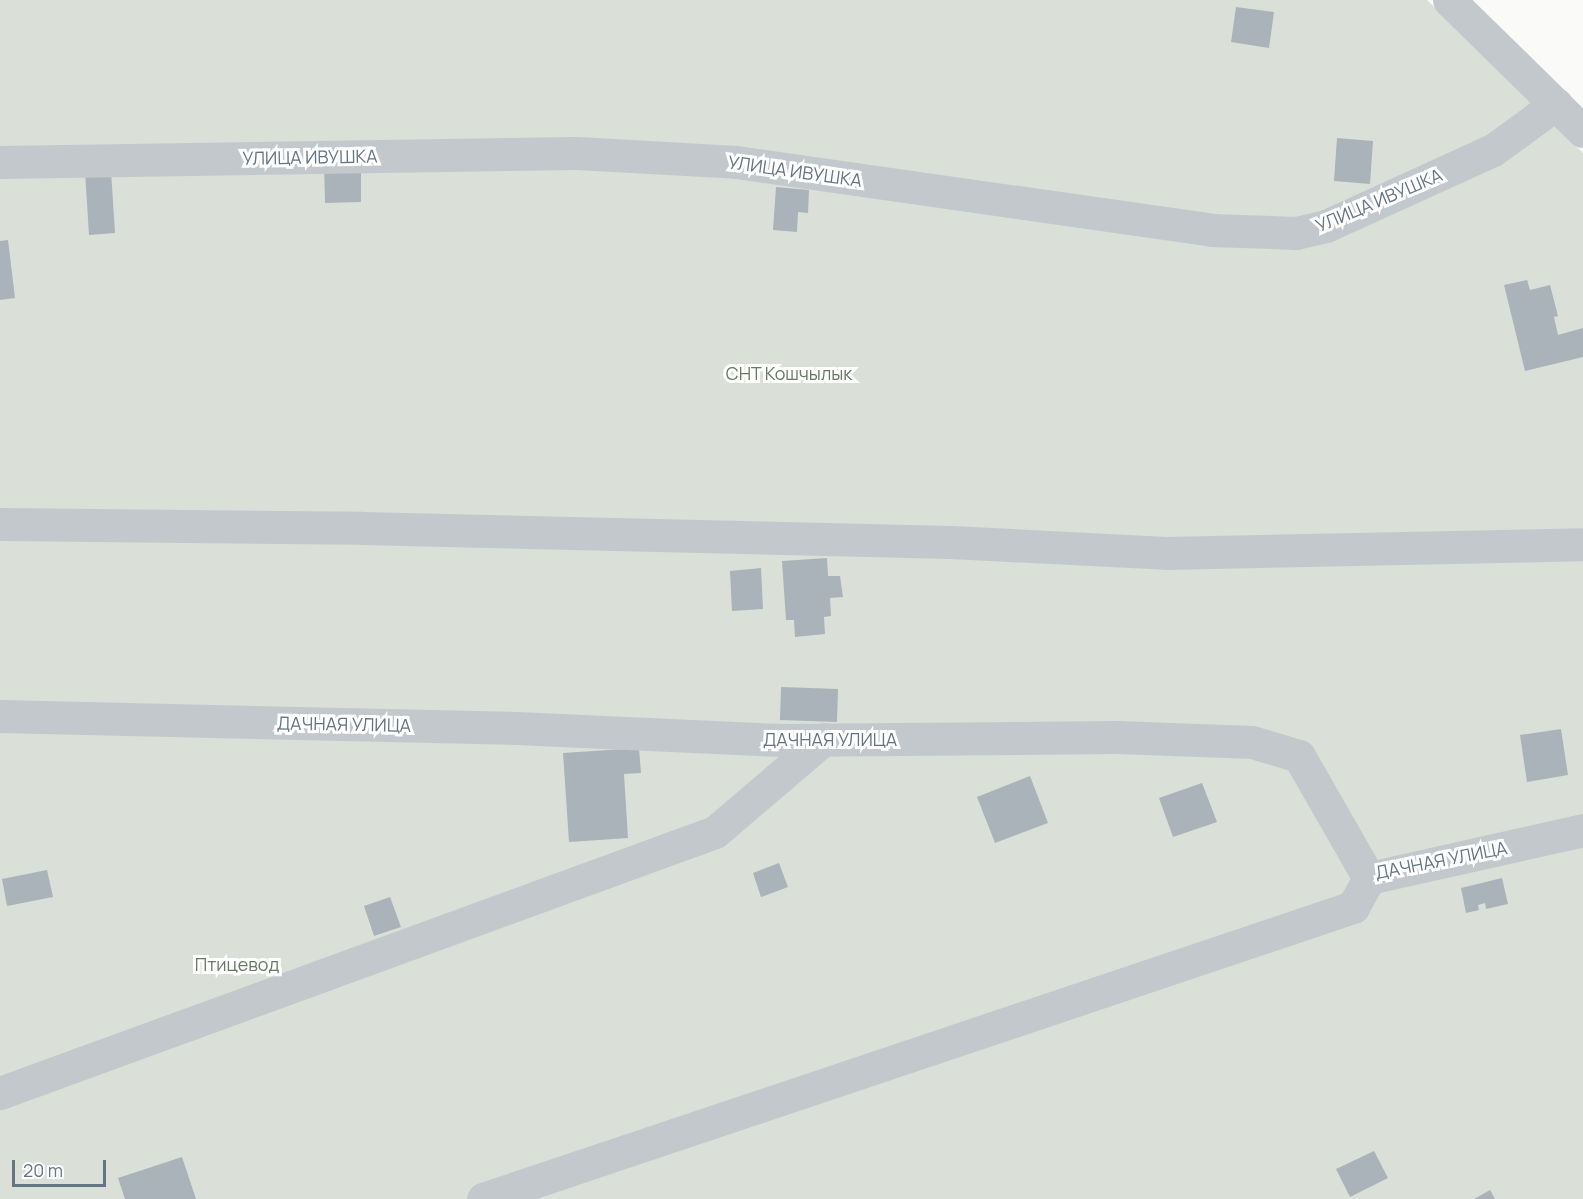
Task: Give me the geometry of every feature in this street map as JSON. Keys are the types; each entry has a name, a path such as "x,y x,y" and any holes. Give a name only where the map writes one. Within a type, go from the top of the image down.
{"street":[{"path":"1449,0 1583,131"},
{"name":"УЛИЦА ИВУШКА","path":"0,162 589,153 736,162 1211,230 1296,232 1326,226 1493,150 1556,104"},
{"path":"0,524 362,528 928,542 1166,553 1583,544"},
{"name":"ДАЧНАЯ УЛИЦА","path":"0,716 824,739 1117,737 1252,742 1299,756 1369,878 1583,830"},
{"path":"0,1093 715,832 824,739"},
{"path":"483,1199 1353,907 1369,878"}],"green space":[{"path":"0,0 1427,0 1583,153 1583,1199 0,1199"}],"building":[{"path":"1236,7 1274,12 1269,48 1231,42"},
{"path":"1337,138 1373,141 1370,184 1334,181"},
{"path":"324,165 361,165 361,202 325,203"},
{"path":"85,171 111,171 115,233 89,235"},
{"path":"776,187 809,190 808,213 798,212 797,232 773,230"},
{"path":"8,240 15,298 0,300 0,241"},
{"path":"1527,280 1530,290 1550,285 1558,316 1554,317 1558,335 1583,328 1583,357 1525,371 1504,285"},
{"path":"827,558 828,576 840,576 843,597 830,598 831,616 824,617 825,634 795,637 794,620 786,620 782,561"},
{"path":"761,568 763,609 732,611 730,571"},
{"path":"781,687 838,689 837,722 780,720"},
{"path":"1561,729 1568,775 1527,782 1520,735"},
{"path":"639,748 641,773 624,774 628,838 569,842 563,753"},
{"path":"1030,776 1048,823 995,843 977,797"},
{"path":"1202,783 1217,822 1173,837 1159,798"},
{"path":"779,863 788,887 761,897 753,873"},
{"path":"47,870 53,897 7,906 2,879"},
{"path":"1502,878 1508,904 1486,909 1485,903 1478,905 1479,910 1466,913 1461,888"},
{"path":"390,897 401,927 374,936 364,906"},
{"path":"1374,1151 1388,1178 1350,1197 1336,1169"},
{"path":"182,1157 196,1199 125,1199 118,1178"},
{"path":"1490,1190 1495,1199 1474,1199"}],"park label":[{"name":"СНТ Кошчылык","path":"789,373"},
{"name":"Птицевод","path":"237,964"}]}
